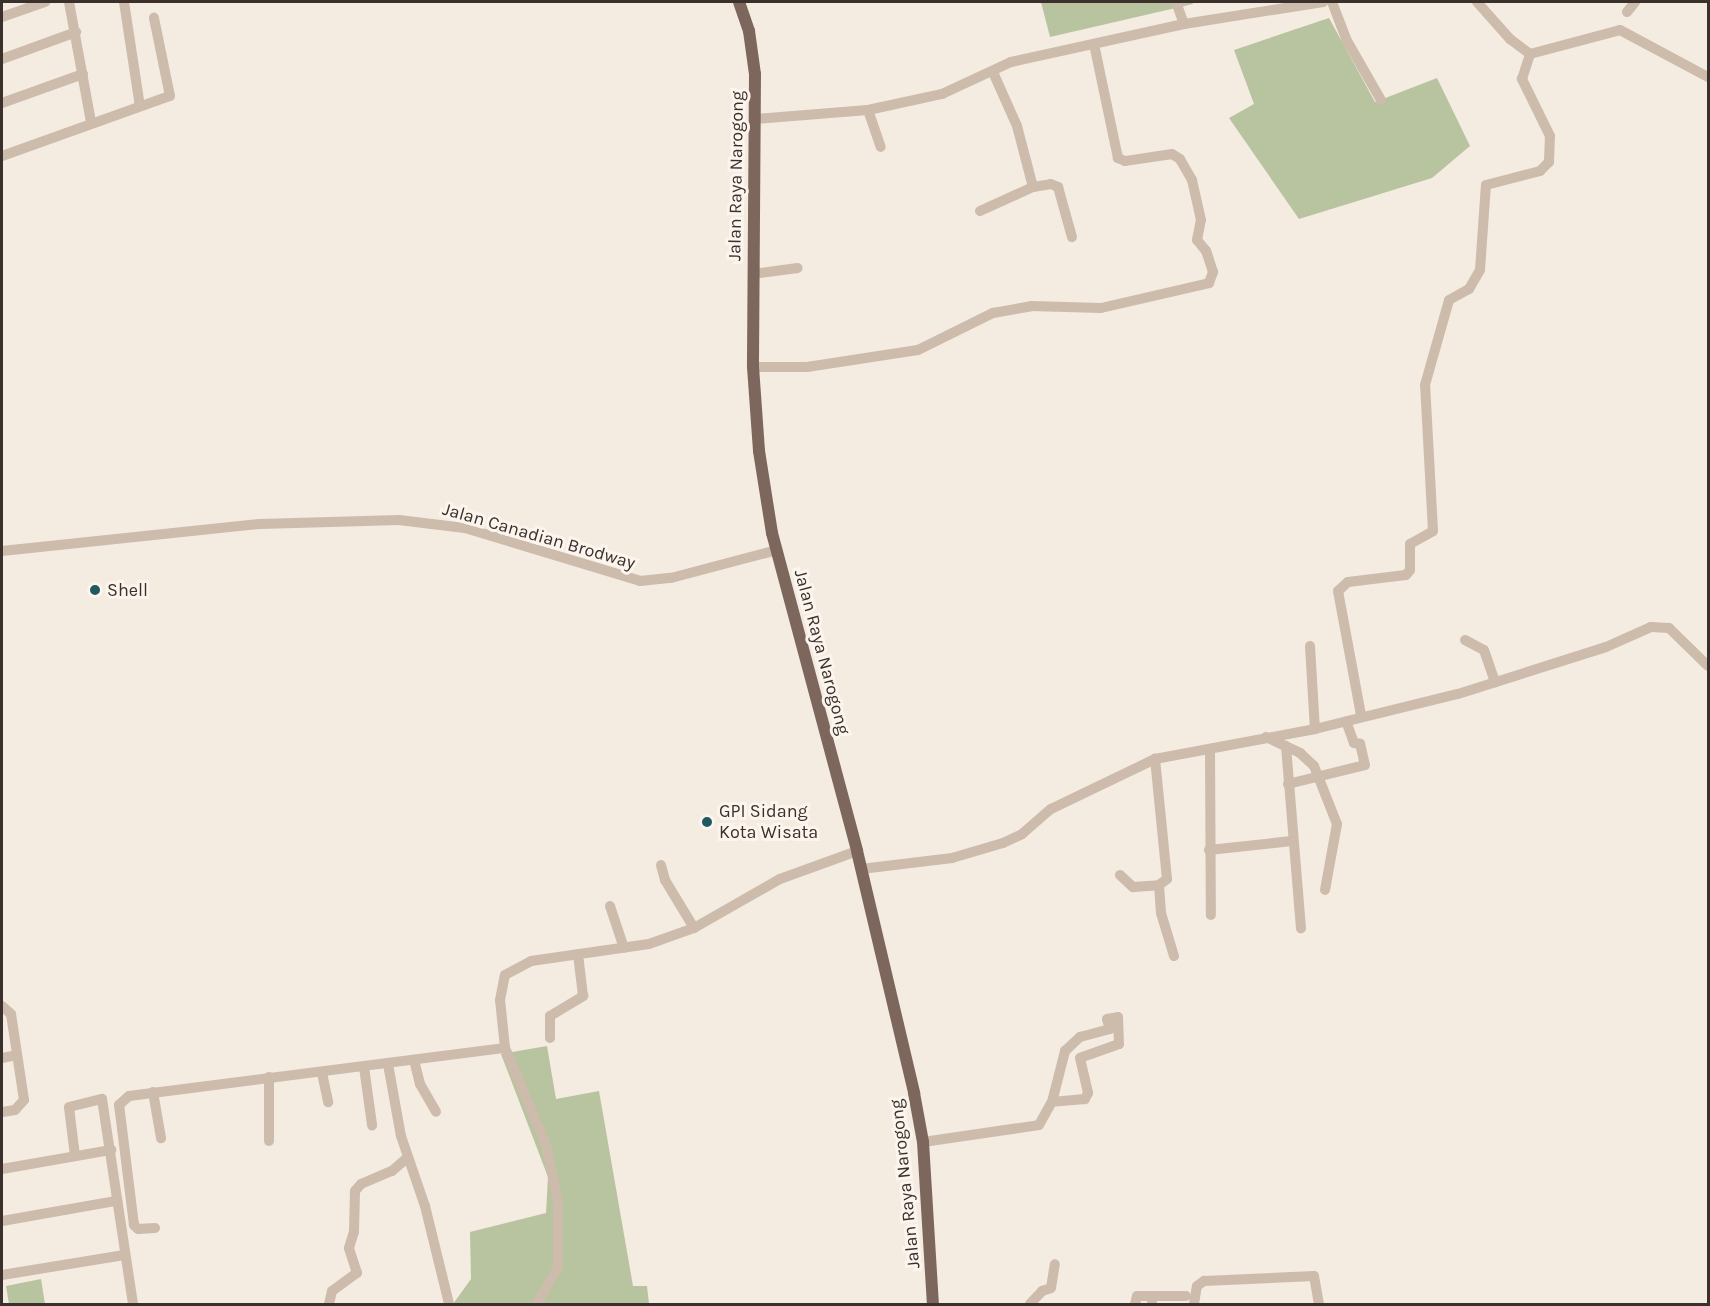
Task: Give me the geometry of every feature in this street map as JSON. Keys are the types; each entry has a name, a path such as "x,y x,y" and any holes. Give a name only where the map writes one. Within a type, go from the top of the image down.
{"main road":[{"name":"Jalan Raya Narogong","path":"739,2 749,30 755,74 753,367 759,451 777,550 861,869 908,1063 923,1142 933,1305"}],"street":[{"path":"2,17 45,2"},
{"path":"69,2 91,122"},
{"path":"124,2 140,106"},
{"path":"1176,2 1184,24"},
{"path":"755,119 868,110 942,94 1011,62 1184,24 1323,2"},
{"path":"1332,2 1346,39 1381,100"},
{"path":"1477,2 1510,39 1530,54"},
{"path":"1627,12 1635,2"},
{"path":"2,156 91,122 170,96 154,18"},
{"path":"1530,54 1620,30 1708,77"},
{"path":"2,59 76,32"},
{"path":"753,367 807,367 918,350 993,313 1031,306 1101,308 1209,283 1213,272 1206,251 1197,240 1202,220 1192,180 1180,159 1172,154 1125,161 1118,158 1094,44"},
{"path":"1361,715 1338,591 1348,582 1406,575 1410,570 1410,544 1433,531 1425,385 1449,300 1469,289 1480,270 1486,185 1540,171 1549,162 1550,136 1522,79 1530,54"},
{"path":"993,72 1017,126 1033,187"},
{"path":"2,103 83,74"},
{"path":"868,110 881,147"},
{"path":"980,211 1033,187 1051,184 1058,187 1072,237"},
{"path":"753,274 798,268"},
{"name":"Jalan Canadian Brodway","path":"2,551 260,524 399,520 465,528 640,581 671,578 777,550"},
{"path":"861,869 952,858 1003,843 1022,834 1051,809 1155,759 1315,729 1361,715 1495,682 1606,647 1658,626 1675,632 1708,666"},
{"path":"1465,640 1484,650 1495,682"},
{"path":"1310,646 1315,729"},
{"path":"1288,784 1365,765 1360,744 1354,743 1346,721"},
{"path":"1266,737 1300,753 1319,778 1339,830 1325,890"},
{"path":"1286,746 1292,841 1301,928"},
{"path":"1210,749 1211,915"},
{"path":"1155,759 1168,876 1160,885 1161,913 1174,956"},
{"path":"1209,850 1292,841"},
{"path":"537,1305 558,1267 558,1201 546,1145 505,1048 500,1000 505,975 531,962 624,948 693,928 780,879 856,851"},
{"path":"661,865 665,880 693,928"},
{"path":"1120,875 1133,887 1160,885"},
{"path":"610,906 624,948"},
{"path":"550,1038 550,1016 583,996 578,954"},
{"path":"2,1006 11,1014 23,1104 2,1112"},
{"path":"923,1142 1039,1125 1052,1102 1065,1051 1080,1037 1110,1029 1107,1019 1118,1017 1119,1044 1080,1058 1088,1093 1085,1099 1052,1102"},
{"path":"155,1228 138,1229 134,1225 119,1105 134,1094 268,1077 322,1073 505,1048"},
{"path":"2,1058 17,1055"},
{"path":"414,1060 420,1084 436,1112"},
{"path":"388,1064 407,1158 425,1206 449,1305"},
{"path":"364,1067 372,1125"},
{"path":"322,1073 328,1102"},
{"path":"268,1077 269,1141"},
{"path":"153,1092 161,1138"},
{"path":"75,1156 69,1107 98,1098 104,1103 116,1201 133,1305"},
{"path":"2,1169 111,1150"},
{"path":"329,1305 332,1291 357,1273 349,1248 354,1232 357,1188 392,1171 407,1158"},
{"path":"2,1221 116,1201"},
{"path":"2,1275 124,1255"},
{"path":"1030,1305 1042,1291 1051,1288 1055,1264"},
{"path":"1194,1305 1197,1286 1204,1281 1314,1276 1319,1305"},
{"path":"1136,1305 1137,1296 1152,1300 1186,1296"}],"green space":[{"path":"1041,2 1192,2 1193,4 1050,37"},
{"path":"1329,18 1375,102 1437,78 1470,146 1432,178 1299,219 1229,118 1254,104 1234,50"},
{"path":"547,1046 556,1099 599,1091 633,1286 647,1286 649,1304 453,1304 471,1279 470,1232 546,1213 548,1177 501,1054"},
{"path":"41,1279 45,1304 9,1304 6,1286"}],"place":[{"name":"Shell","path":"95,590"},
{"name":"GPI Sidang Kota Wisata","path":"707,822"}]}
